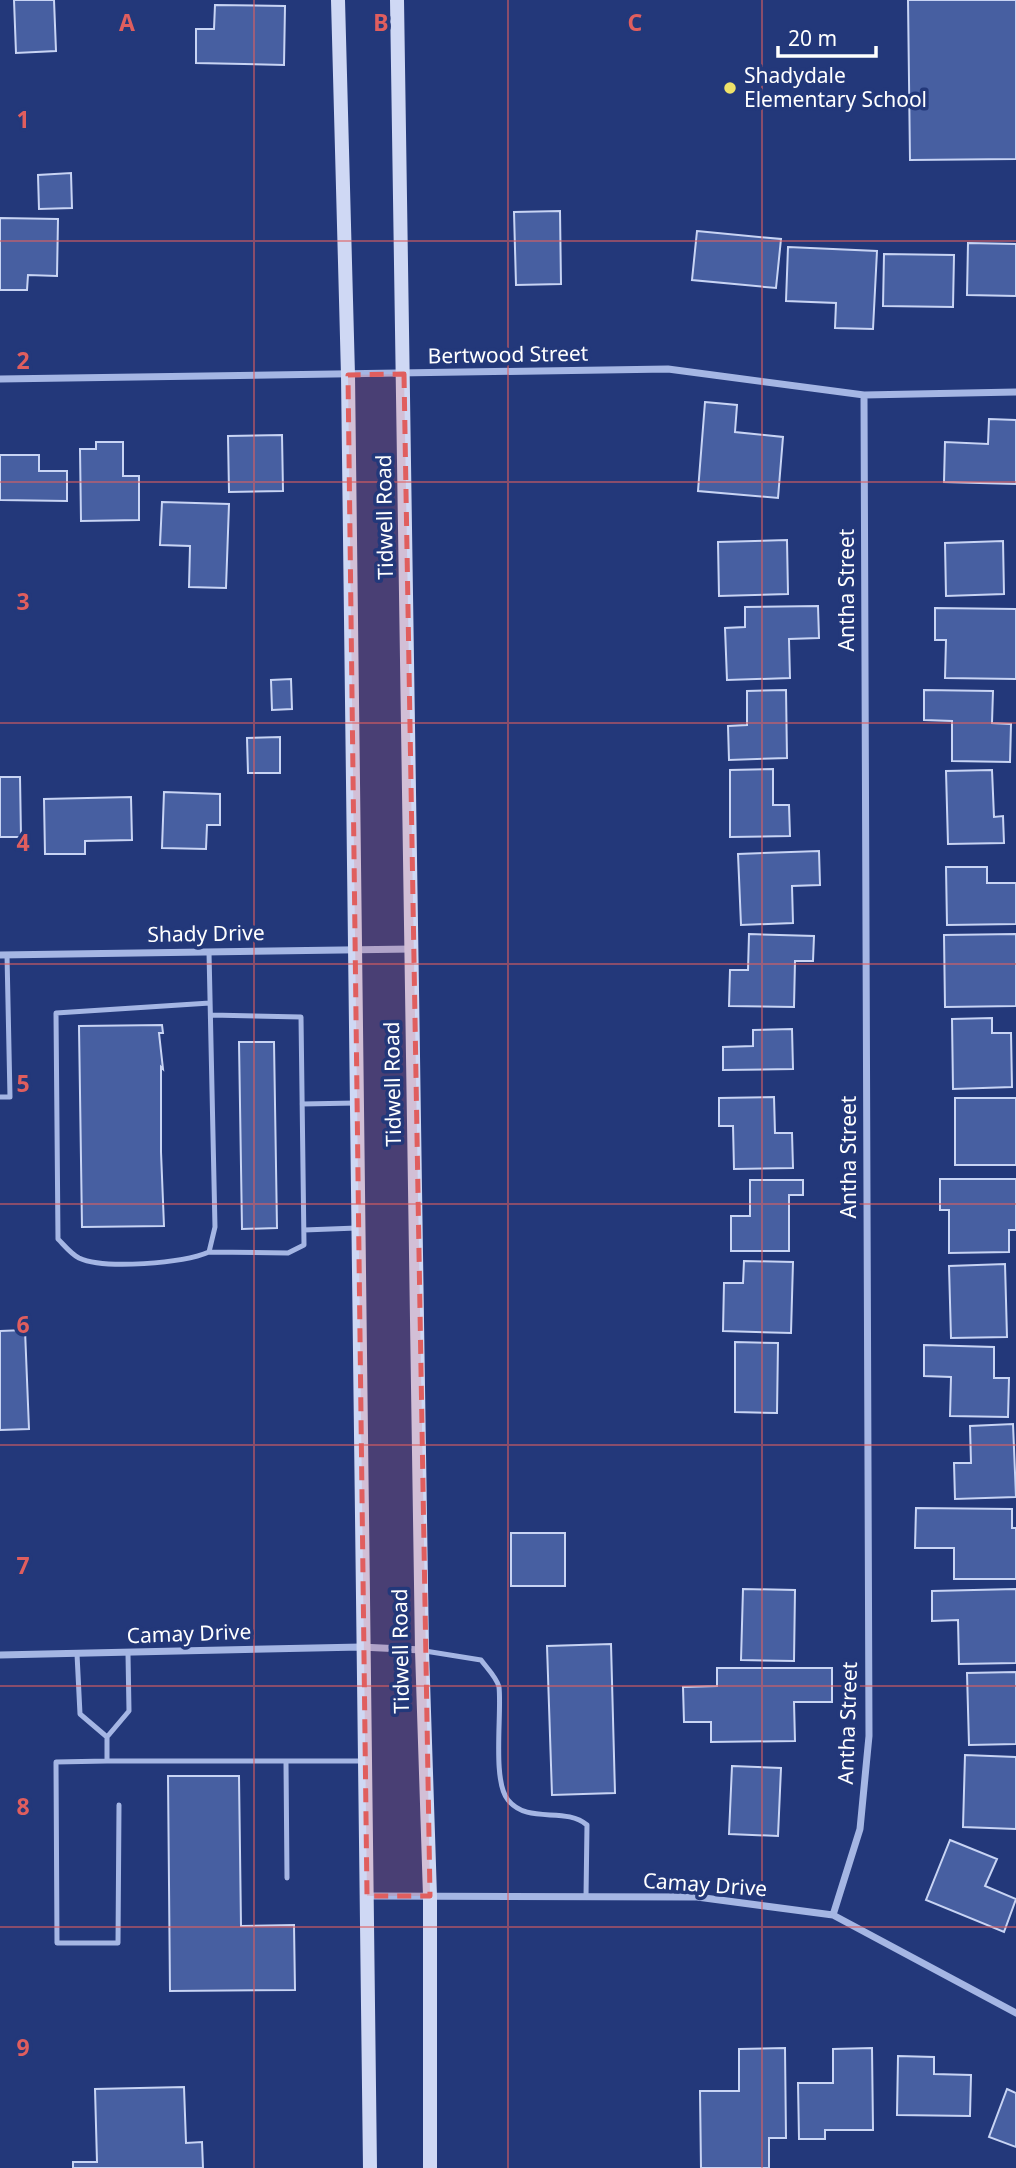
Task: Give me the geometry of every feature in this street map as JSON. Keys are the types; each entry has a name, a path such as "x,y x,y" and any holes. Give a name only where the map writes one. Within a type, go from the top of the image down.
{"main road":[{"name":"Tidwell Road","path":"338,0 348,375 361,1647 370,2168"},
{"name":"Tidwell Road","path":"397,0 422,1650 430,1896 430,2168"}],"street":[{"name":"Bertwood Street","path":"0,379 668,369 864,395 1016,392"},
{"name":"Antha Street","path":"833,1915 860,1829 869,1735 864,395"},
{"name":"Shady Drive","path":"3,955 412,949"},
{"name":"Camay Drive","path":"0,1655 361,1647 422,1650"},
{"name":"Camay Drive","path":"367,1896 697,1897 833,1915 1016,2013"}],"lane":[{"path":"209,952 215,1227 209,1252"},
{"path":"0,1097 10,1097 3,955"},
{"path":"210,1003 56,1013 58,1239 78,1258 104,1263 191,1260 209,1252 288,1254 304,1245 301,1017 211,1016"},
{"path":"302,1104 356,1103"},
{"path":"304,1230 357,1228"},
{"path":"422,1650 481,1660 498,1684 500,1775 507,1799 526,1813 577,1816 587,1825 586,1896"},
{"path":"77,1654 80,1714 107,1737"},
{"path":"107,1762 107,1737 129,1711 128,1654"},
{"path":"119,1805 118,1943 57,1943 56,1762 364,1761"},
{"path":"286,1762 287,1878"}],"highlighted area":[{"path":"404,374 430,1896 367,1896 348,375"}],"building":[{"path":"14,0 54,0 56,51 16,53"},
{"path":"908,0 1016,0 1016,159 910,160"},
{"path":"215,5 285,6 284,65 196,63 196,29 214,29"},
{"path":"71,173 72,208 39,209 38,175"},
{"path":"560,211 561,284 516,285 514,212"},
{"path":"0,218 58,219 57,276 28,275 27,290 0,290"},
{"path":"697,231 781,239 776,288 692,280"},
{"path":"968,243 1016,244 1016,296 967,295"},
{"path":"788,247 877,251 873,329 835,328 836,303 786,301"},
{"path":"884,254 954,255 953,307 883,306"},
{"path":"705,402 737,405 735,432 783,437 778,498 698,491"},
{"path":"989,419 1016,420 1016,484 944,482 945,442 988,444"},
{"path":"282,435 283,491 229,492 228,436"},
{"path":"96,442 123,442 123,476 139,476 139,520 81,521 80,449 96,449"},
{"path":"0,455 39,455 39,471 67,471 67,501 0,500"},
{"path":"162,502 229,504 226,588 189,587 190,546 160,545"},
{"path":"787,540 788,594 719,596 718,542"},
{"path":"1003,541 1004,594 946,596 945,543"},
{"path":"818,606 819,638 789,639 790,678 727,680 725,628 745,627 745,607"},
{"path":"935,608 1016,609 1016,679 945,678 946,640 935,640"},
{"path":"291,679 292,709 272,710 271,680"},
{"path":"786,690 787,758 729,760 728,726 747,725 747,691"},
{"path":"924,690 993,691 992,723 1011,724 1010,762 952,761 952,721 924,720"},
{"path":"280,737 280,773 248,773 247,738"},
{"path":"773,769 773,805 789,805 790,836 730,837 730,770"},
{"path":"992,770 994,817 1003,816 1004,843 948,844 946,771"},
{"path":"0,777 20,777 21,837 0,837"},
{"path":"164,792 220,794 220,825 207,825 206,849 162,848"},
{"path":"131,797 132,840 85,841 85,854 45,854 44,799"},
{"path":"819,851 820,885 792,886 793,923 741,925 738,854"},
{"path":"946,867 987,867 987,883 1016,883 1016,924 947,925"},
{"path":"749,934 814,936 813,961 795,961 794,1007 729,1006 730,970 748,970"},
{"path":"1016,934 1016,1006 945,1007 944,935"},
{"path":"992,1018 992,1033 1011,1033 1012,1087 953,1089 952,1019"},
{"path":"162,1025 163,1033 159,1033 163,1069 161,1067 164,1226 82,1227 79,1026"},
{"path":"792,1029 793,1069 723,1070 723,1047 753,1046 753,1030"},
{"path":"239,1042 274,1042 277,1228 242,1229"},
{"path":"774,1097 775,1133 792,1133 793,1168 734,1169 733,1126 719,1126 719,1098"},
{"path":"955,1098 1016,1098 1016,1165 955,1165"},
{"path":"940,1179 1016,1179 1016,1230 1009,1230 1009,1252 949,1253 949,1210 940,1210"},
{"path":"750,1180 803,1180 803,1195 789,1195 789,1251 731,1251 731,1216 750,1216"},
{"path":"744,1261 793,1262 791,1333 723,1331 724,1283 743,1283"},
{"path":"1005,1264 1007,1337 951,1338 949,1266"},
{"path":"25,1330 29,1429 0,1430 0,1331"},
{"path":"735,1342 778,1343 777,1413 735,1412"},
{"path":"924,1345 994,1347 994,1378 1009,1378 1008,1417 950,1416 951,1377 924,1376"},
{"path":"1013,1424 1016,1497 955,1499 954,1463 971,1463 970,1426"},
{"path":"916,1508 1012,1509 1012,1528 1016,1528 1016,1579 954,1579 954,1548 915,1548"},
{"path":"511,1533 565,1533 565,1586 511,1586"},
{"path":"743,1589 795,1590 794,1661 741,1660"},
{"path":"1016,1589 1016,1663 959,1664 958,1620 932,1621 932,1591"},
{"path":"611,1644 615,1793 552,1795 547,1646"},
{"path":"717,1668 832,1668 832,1702 794,1702 795,1741 711,1742 711,1722 684,1722 683,1687 717,1686"},
{"path":"1016,1672 1016,1744 969,1745 967,1673"},
{"path":"965,1755 1016,1757 1016,1829 963,1827"},
{"path":"732,1766 781,1768 778,1836 729,1834"},
{"path":"168,1776 239,1776 241,1926 294,1925 295,1990 170,1991"},
{"path":"950,1840 997,1859 985,1886 1016,1899 1004,1932 926,1900"},
{"path":"785,2048 786,2138 769,2138 769,2168 701,2168 700,2091 739,2091 739,2049"},
{"path":"872,2048 873,2130 825,2130 825,2139 799,2139 798,2083 833,2083 833,2049"},
{"path":"898,2056 934,2057 934,2074 971,2075 970,2116 897,2115"},
{"path":"184,2087 186,2143 202,2142 203,2168 73,2168 73,2162 97,2162 95,2089"},
{"path":"1007,2089 1016,2093 1016,2147 989,2137"}],"place":[{"name":"Shadydale Elementary School","path":"730,88"}]}
